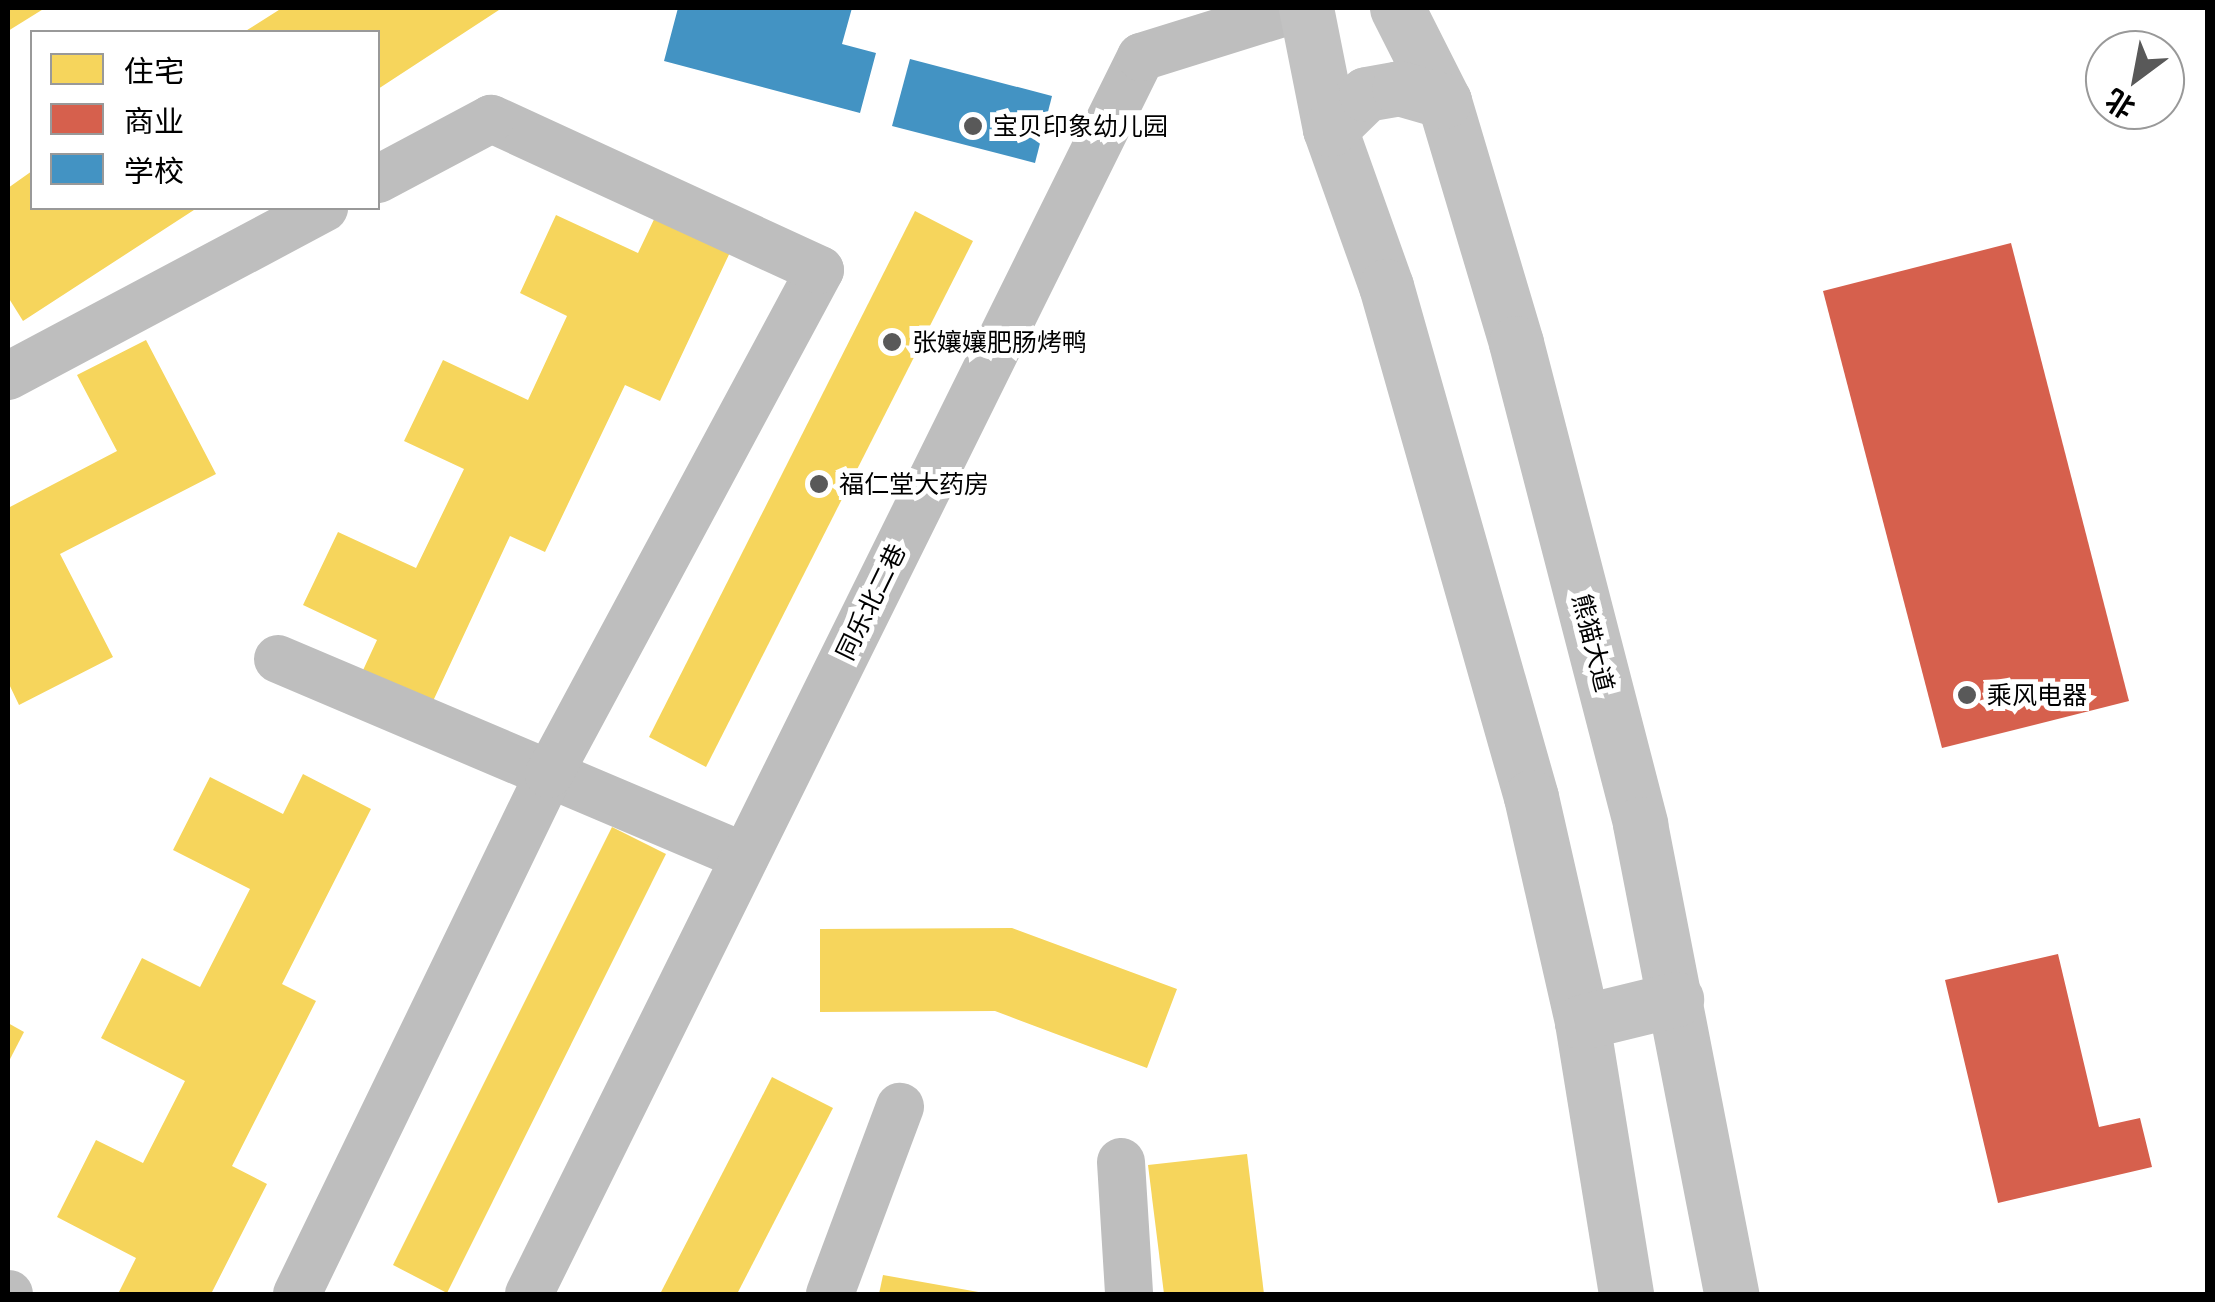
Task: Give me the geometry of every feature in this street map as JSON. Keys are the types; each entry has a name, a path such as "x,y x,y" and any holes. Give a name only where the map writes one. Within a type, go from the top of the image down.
{"main road":[{"path":"1306,8 1330,129 1386,286 1531,797 1582,1022 1626,1294"},
{"name":"熊猫大道","path":"1396,8 1444,101 1536,420 1640,824 1731,1294"},
{"path":"1330,129 1366,94 1400,88 1444,101"},
{"path":"1582,1022 1676,999"}],"street":[{"name":"同乐北二巷","path":"529,1294 1141,57 1298,8"},
{"path":"296,1294 549,774 820,270 491,118 380,178"},
{"path":"11,366 320,210"},
{"path":"278,660 745,857"},
{"path":"830,1294 900,1108"},
{"path":"1120,1162 1129,1294"}],"building: 住宅":[{"path":"8,8 45,8 8,31"},
{"path":"282,8 502,8 380,88 380,30 247,30"},
{"path":"30,172 30,210 194,210 23,321 8,297 8,188"},
{"path":"658,211 733,246 660,401 625,385 545,552 510,536 427,714 358,681 377,640 303,605 338,532 416,568 464,469 404,441 443,360 528,400 567,316 520,293 556,215 638,253"},
{"path":"915,211 973,241 706,767 649,737"},
{"path":"146,340 216,474 60,554 113,657 19,705 8,682 8,508 117,451 77,375"},
{"path":"303,774 371,809 282,984 316,1001 232,1166 267,1184 211,1294 118,1294 136,1258 57,1217 96,1140 143,1163 185,1081 101,1038 142,958 200,987 250,889 173,850 210,777 283,814"},
{"path":"612,827 666,854 447,1293 393,1265"},
{"path":"1012,928 1177,989 1147,1068 995,1011 820,1012 820,929"},
{"path":"8,1023 24,1032 8,1063"},
{"path":"772,1077 833,1108 737,1294 660,1294"},
{"path":"1247,1154 1264,1294 1164,1294 1148,1165"},
{"path":"883,1275 984,1293 984,1294 879,1294"}],"building: 商业":[{"path":"2011,243 2129,701 1942,748 1823,291"},
{"path":"2058,954 2099,1127 2140,1118 2152,1167 1998,1203 1945,980"}],"building: 学校":[{"path":"678,8 852,8 842,44 876,53 860,113 664,61"},
{"path":"910,59 1052,96 1035,163 892,126"}],"place":[{"name":"宝贝印象幼儿园","path":"973,126"},
{"name":"张孃孃肥肠烤鸭","path":"892,342"},
{"name":"福仁堂大药房","path":"819,484"},
{"name":"乘风电器","path":"1967,695"}]}
